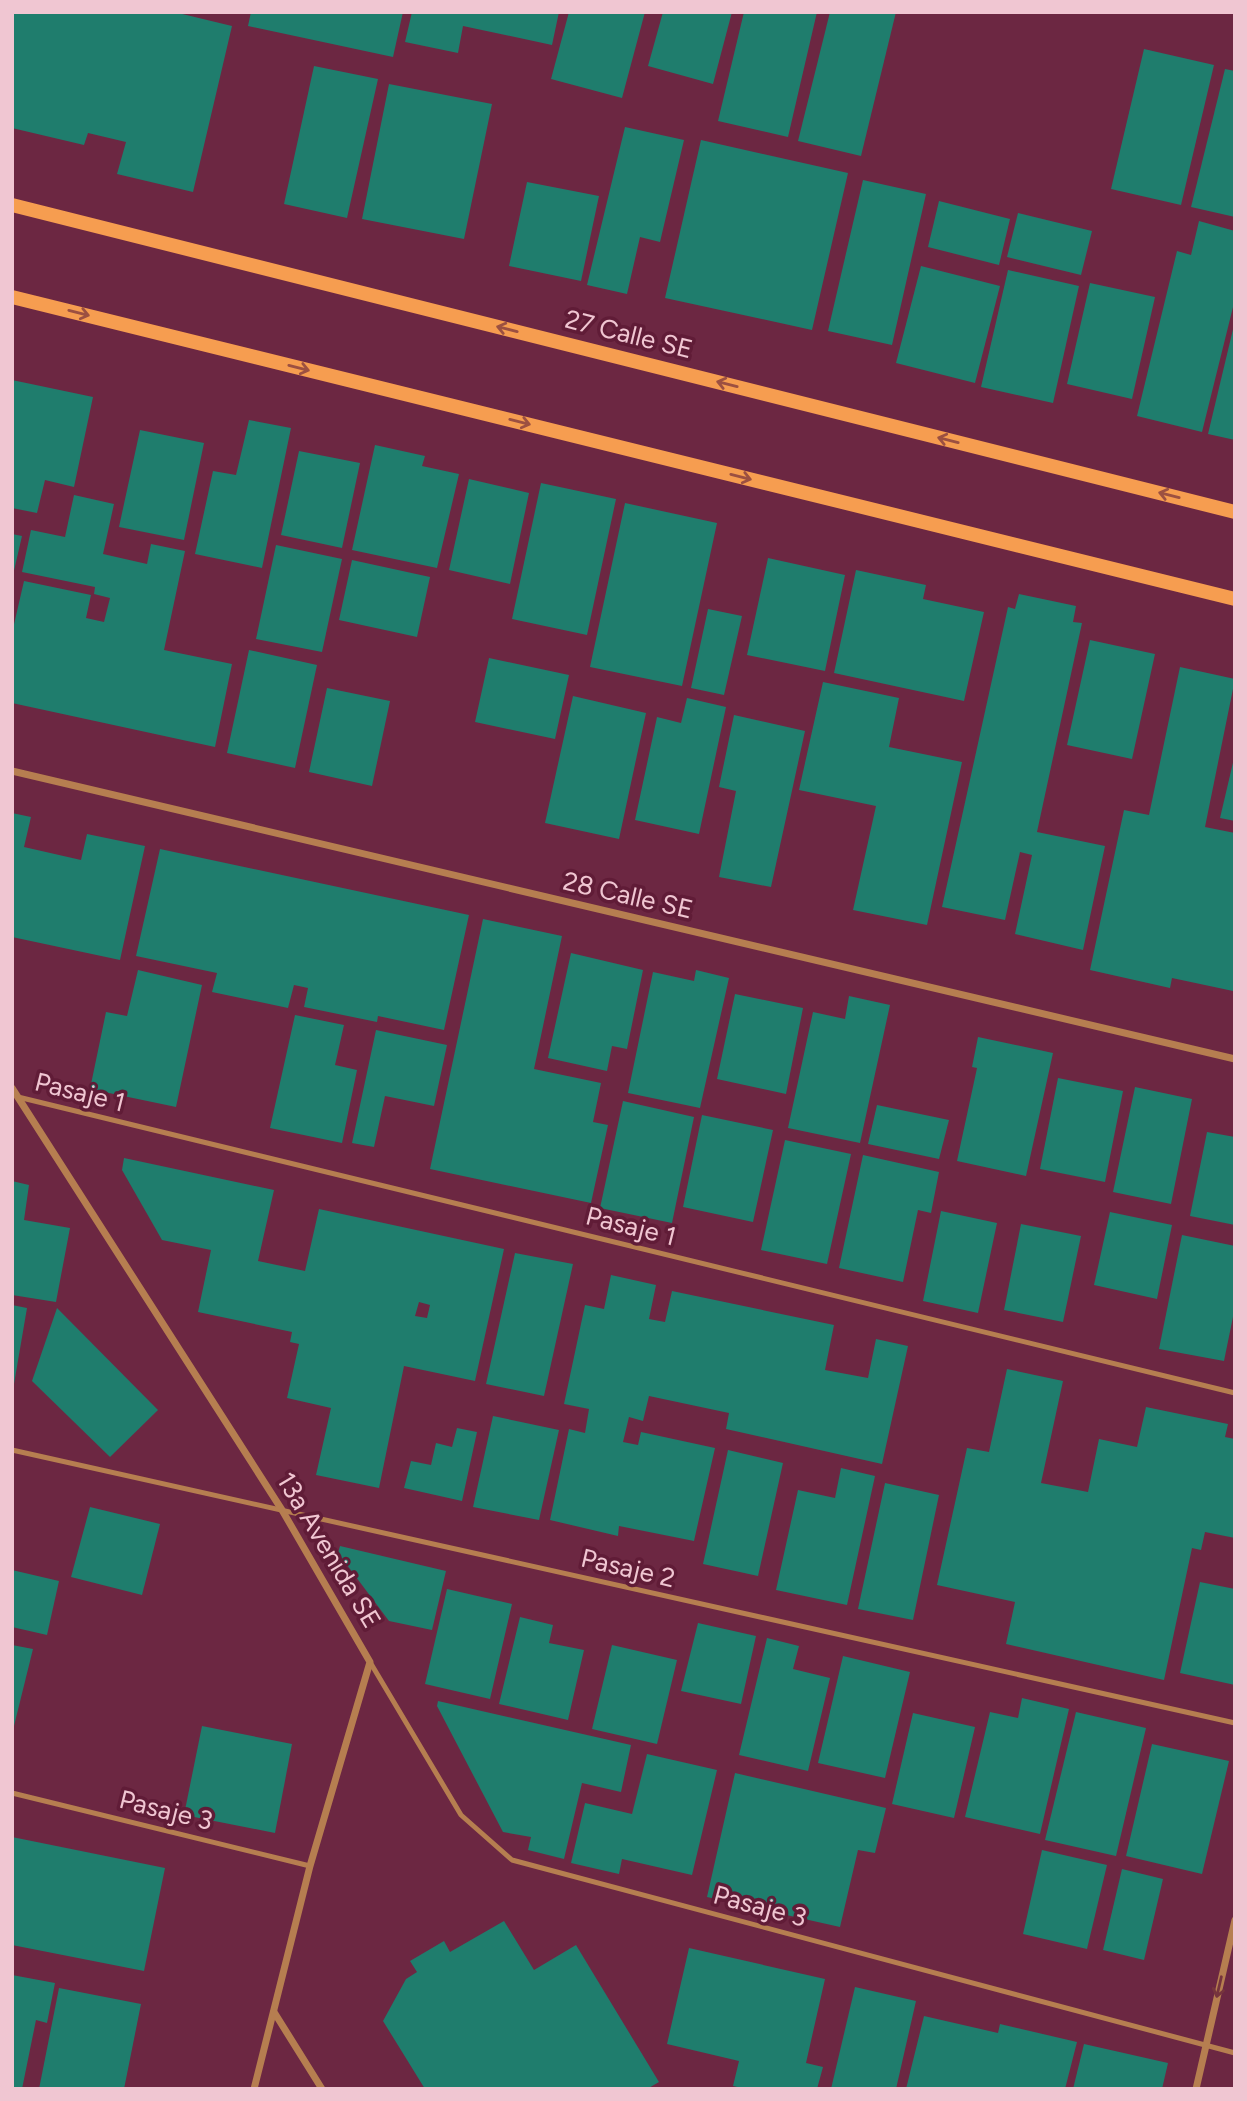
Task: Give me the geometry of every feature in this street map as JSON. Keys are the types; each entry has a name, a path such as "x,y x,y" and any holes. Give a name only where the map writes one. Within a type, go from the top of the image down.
{"main road":[{"name":"27 Calle SE","path":"12,205 1235,512"},
{"path":"12,296 1235,599"}],"street":[{"name":"28 Calle SE","path":"12,771 1235,1059"},
{"name":"13a Avenida SE","path":"12,1088 282,1510 370,1662 310,1866 254,2089"},
{"path":"1196,2089 1235,1920"},
{"path":"274,2012 321,2089"}],"lane":[{"name":"Pasaje 1","path":"18,1097 1235,1393"},
{"name":"Pasaje 2","path":"12,1450 1235,1723"},
{"name":"Pasaje 3","path":"370,1662 461,1815 512,1860 1235,2053"},
{"name":"Pasaje 3","path":"12,1793 310,1866"}],"building":[{"path":"12,12 174,12 232,26 193,192 117,174 126,142 88,133 84,145 12,128"},
{"path":"251,12 403,12 393,57 248,26"},
{"path":"412,12 559,12 552,45 463,26 458,53 405,42"},
{"path":"569,12 645,12 622,98 551,79"},
{"path":"663,12 732,12 713,84 648,66"},
{"path":"744,12 817,12 788,137 718,121"},
{"path":"830,12 896,12 861,156 798,141"},
{"path":"1144,49 1214,65 1181,205 1111,189"},
{"path":"314,66 378,79 347,218 284,204"},
{"path":"1225,69 1235,71 1235,217 1191,207"},
{"path":"389,84 492,104 464,239 362,219"},
{"path":"625,127 684,140 660,242 640,237 627,294 587,285"},
{"path":"701,140 848,173 812,330 665,298"},
{"path":"863,180 926,194 892,345 828,331"},
{"path":"527,182 599,196 581,281 509,266"},
{"path":"939,201 1010,219 999,265 928,247"},
{"path":"1018,213 1092,231 1081,275 1007,257"},
{"path":"1199,221 1235,231 1235,299 1202,432 1137,416 1177,251 1191,255"},
{"path":"921,266 1000,286 975,383 896,363"},
{"path":"1008,270 1079,286 1053,403 981,387"},
{"path":"1090,283 1155,297 1132,399 1067,384"},
{"path":"1235,325 1235,440 1208,434"},
{"path":"12,380 93,397 74,487 45,480 37,513 12,508"},
{"path":"249,420 291,428 262,568 195,554 213,471 236,475"},
{"path":"140,430 204,443 184,540 119,527"},
{"path":"375,445 425,456 422,466 459,474 437,568 352,550"},
{"path":"299,451 360,463 342,548 281,535"},
{"path":"469,479 529,493 510,584 449,570"},
{"path":"541,483 616,499 587,635 512,619"},
{"path":"74,495 114,504 103,554 147,564 151,544 185,551 164,650 232,664 215,747 12,703 12,633 24,581 91,595 86,618 104,622 110,598 94,594 95,587 22,572 31,530 65,537"},
{"path":"625,503 717,523 682,686 590,667"},
{"path":"12,534 22,536 13,575 12,575"},
{"path":"276,545 342,559 322,652 256,639"},
{"path":"768,558 845,575 825,671 747,655"},
{"path":"352,560 430,577 417,637 339,620"},
{"path":"856,570 926,585 923,599 984,612 964,701 834,673"},
{"path":"1019,594 1076,606 1073,622 1082,623 1037,832 1105,846 1083,950 1015,934 1032,855 1020,852 1005,920 942,907 1008,607 1015,609"},
{"path":"708,609 742,616 724,695 691,688"},
{"path":"1090,640 1155,654 1132,759 1067,745"},
{"path":"249,650 317,665 295,768 227,753"},
{"path":"489,658 569,675 555,739 475,722"},
{"path":"1180,667 1235,679 1205,827 1235,833 1233,991 1172,978 1170,988 1090,970 1124,810 1149,815"},
{"path":"823,682 899,698 889,747 962,762 927,925 853,910 876,806 799,790"},
{"path":"327,688 390,701 372,786 309,772"},
{"path":"573,696 646,713 619,839 545,823"},
{"path":"687,698 726,707 699,834 635,820 657,717 681,723"},
{"path":"734,715 805,731 771,887 719,877 736,791 719,787"},
{"path":"1235,754 1235,821 1220,818"},
{"path":"12,813 31,817 24,847 81,860 87,834 145,846 120,960 12,937"},
{"path":"160,849 469,915 444,1030 378,1016 377,1022 304,1007 308,988 294,985 288,1008 212,992 217,973 136,956"},
{"path":"483,919 562,936 534,1069 601,1083 593,1122 608,1125 591,1203 430,1169"},
{"path":"571,953 643,970 627,1049 612,1046 607,1071 548,1058"},
{"path":"138,970 202,985 176,1107 90,1089 106,1012 127,1016"},
{"path":"696,970 729,978 700,1108 628,1093 653,972 694,981"},
{"path":"735,994 803,1008 786,1094 717,1079"},
{"path":"849,996 890,1005 860,1143 788,1128 813,1012 845,1019"},
{"path":"295,1015 344,1025 335,1065 357,1070 342,1143 270,1128"},
{"path":"376,1030 447,1045 434,1106 385,1096 374,1147 352,1143"},
{"path":"978,1037 1053,1053 1026,1176 957,1161 977,1068 972,1067"},
{"path":"1058,1078 1123,1091 1105,1182 1040,1169"},
{"path":"1135,1087 1192,1099 1171,1204 1113,1192"},
{"path":"623,1101 694,1117 672,1223 600,1208"},
{"path":"877,1105 949,1120 939,1159 868,1144"},
{"path":"702,1115 773,1130 753,1222 683,1207"},
{"path":"1207,1132 1235,1137 1235,1225 1190,1216"},
{"path":"785,1140 851,1154 827,1264 761,1250"},
{"path":"863,1155 939,1172 931,1213 918,1210 903,1282 839,1268"},
{"path":"124,1158 274,1190 258,1261 305,1271 319,1209 504,1249 475,1381 404,1366 379,1488 316,1475 331,1408 287,1398 299,1344 290,1342 292,1332 198,1312 211,1250 162,1240 122,1170","holes":["419,1302 430,1305 427,1318 415,1316"]},
{"path":"12,1181 29,1185 24,1220 70,1228 56,1302 12,1295"},
{"path":"941,1211 997,1223 978,1313 923,1301"},
{"path":"1110,1212 1172,1225 1157,1299 1094,1285"},
{"path":"1021,1224 1081,1236 1063,1322 1004,1310"},
{"path":"1182,1235 1235,1246 1235,1307 1224,1361 1159,1349"},
{"path":"515,1253 573,1264 544,1396 486,1384"},
{"path":"611,1275 656,1285 649,1319 665,1322 672,1291 834,1325 825,1370 868,1378 876,1339 908,1346 882,1464 726,1429 729,1413 649,1396 643,1421 629,1417 623,1442 638,1445 641,1432 715,1448 694,1541 619,1526 618,1536 550,1520 569,1429 585,1433 589,1409 564,1404 585,1305 604,1309"},
{"path":"12,1305 27,1308 14,1384 12,1384"},
{"path":"57,1308 158,1410 110,1457 32,1381"},
{"path":"1007,1369 1063,1381 1041,1483 1088,1492 1099,1439 1137,1447 1146,1407 1228,1424 1225,1437 1235,1439 1235,1538 1205,1532 1201,1550 1192,1548 1164,1680 1006,1644 1015,1602 937,1585 967,1448 989,1452"},
{"path":"493,1416 559,1430 539,1520 473,1507"},
{"path":"457,1428 477,1432 462,1501 404,1488 411,1461 431,1465 436,1443 452,1447"},
{"path":"728,1450 783,1463 758,1576 703,1564"},
{"path":"841,1468 875,1476 847,1605 776,1590 798,1490 835,1498"},
{"path":"885,1483 939,1495 913,1620 858,1609"},
{"path":"90,1507 160,1524 142,1595 71,1577"},
{"path":"340,1546 446,1571 432,1630 389,1621 338,1553"},
{"path":"12,1570 59,1581 47,1635 12,1627"},
{"path":"1200,1582 1235,1589 1235,1685 1180,1673"},
{"path":"447,1589 512,1604 490,1699 425,1684"},
{"path":"520,1617 553,1625 549,1643 584,1650 568,1720 499,1704"},
{"path":"698,1623 756,1636 741,1704 681,1691"},
{"path":"767,1638 799,1646 793,1669 830,1678 808,1771 739,1755"},
{"path":"12,1645 33,1649 13,1730 12,1730"},
{"path":"612,1645 677,1660 657,1744 592,1729"},
{"path":"843,1656 910,1672 885,1778 818,1763"},
{"path":"1022,1698 1069,1709 1040,1834 965,1817 990,1712 1018,1718"},
{"path":"438,1701 631,1745 621,1792 582,1783 564,1859 528,1850 531,1837 503,1832 437,1706"},
{"path":"1076,1712 1146,1728 1116,1856 1045,1840"},
{"path":"913,1713 975,1727 954,1818 892,1804"},
{"path":"202,1726 292,1744 275,1833 184,1815"},
{"path":"1152,1744 1229,1761 1202,1874 1126,1856"},
{"path":"647,1754 717,1770 692,1875 622,1859 619,1874 571,1863 585,1803 632,1814"},
{"path":"735,1773 886,1808 875,1853 858,1850 840,1927 707,1897"},
{"path":"12,1837 165,1868 144,1971 12,1945"},
{"path":"1042,1850 1107,1865 1087,1949 1023,1934"},
{"path":"1122,1869 1163,1879 1144,1960 1103,1950"},
{"path":"504,1921 534,1970 576,1945 659,2082 647,2089 425,2089 383,2021 406,1979 417,1972 410,1961 444,1941 450,1952"},
{"path":"689,1948 825,1979 806,2063 823,2067 817,2089 746,2089 733,2086 739,2061 667,2044"},
{"path":"12,1975 55,1983 47,2023 36,2020 22,2089 12,2089"},
{"path":"855,1987 916,2001 896,2089 831,2089"},
{"path":"59,1988 141,2004 124,2089 39,2089"},
{"path":"924,2016 998,2033 1000,2024 1077,2042 1065,2089 906,2089"},
{"path":"1084,2044 1168,2063 1162,2089 1073,2089"}]}
